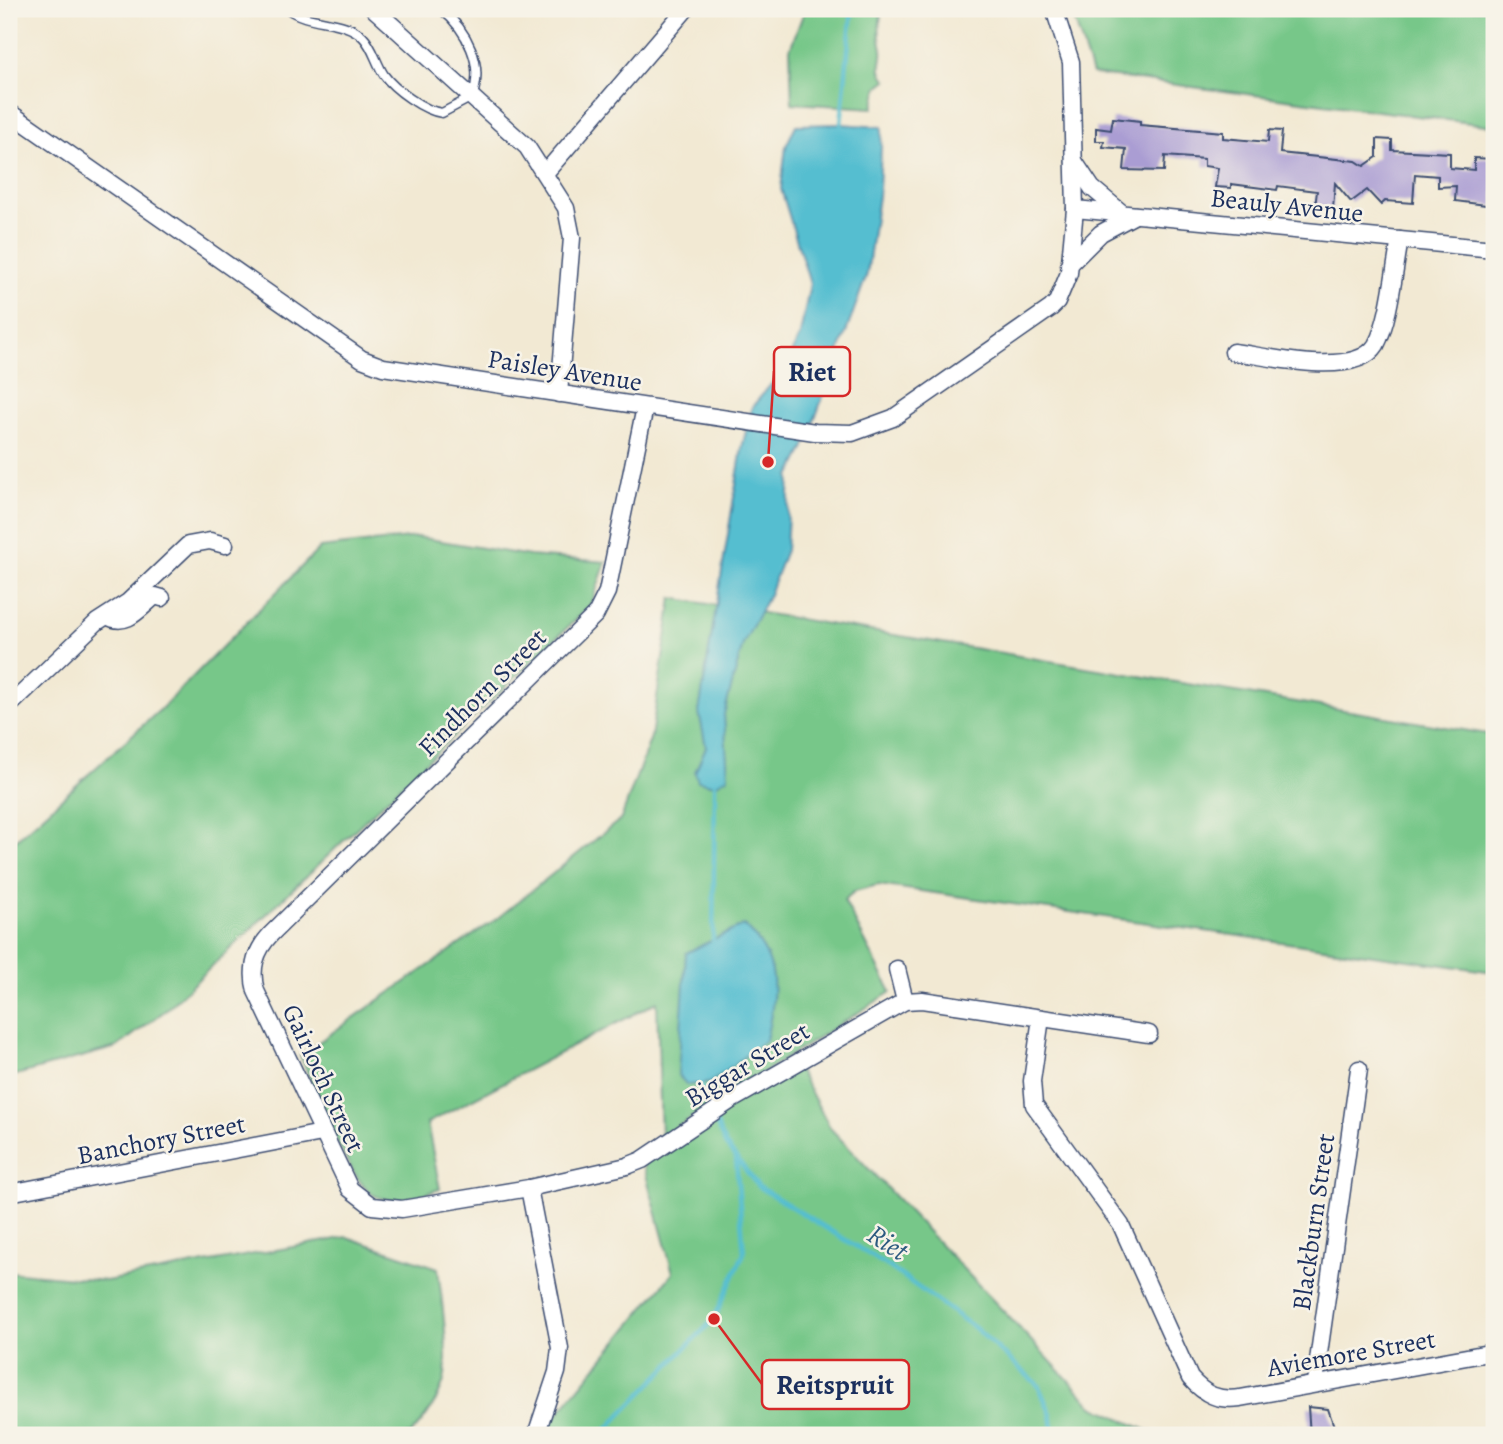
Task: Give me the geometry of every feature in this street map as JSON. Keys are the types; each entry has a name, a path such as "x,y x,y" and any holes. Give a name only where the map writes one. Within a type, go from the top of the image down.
{"street":[{"path":"374,9 523,143 545,172 566,208 572,229 559,394"},
{"path":"545,172 686,9"},
{"name":"Paisley Avenue","path":"9,112 362,359 383,367 815,432 852,433 893,418 1051,308 1064,288 1075,209 1071,62 1054,9"},
{"path":"1069,265 1095,238 1129,214 1091,188 1074,161"},
{"name":"Beauly Avenue","path":"1075,209 1494,249"},
{"path":"1233,352 1335,364 1363,358 1377,344 1400,240"},
{"name":"Findhorn Street","path":"255,959 271,934 596,614 607,592 645,407"},
{"path":"9,706 104,617 128,602 188,544 209,541 225,545"},
{"path":"104,617 115,621 128,619 156,596 162,598"},
{"name":"Gairloch Street","path":"255,959 253,976 256,991 346,1184 361,1200 372,1206"},
{"path":"897,969 905,1001"},
{"name":"Biggar Street","path":"372,1206 402,1209 529,1188 634,1164 730,1101 892,1006 905,1001 922,1000 1149,1034"},
{"name":"Aviemore Street","path":"1041,1018 1032,1081 1034,1105 1121,1225 1190,1378 1205,1393 1216,1398 1240,1398 1315,1382 1494,1352"},
{"name":"Blackburn Street","path":"1315,1382 1359,1069"},
{"name":"Banchory Street","path":"9,1193 322,1133"},
{"path":"529,1188 560,1348 557,1372 536,1435"}],"lane":[{"path":"288,9 302,17 357,33 368,44 391,83 434,111 451,110 472,97 478,72 473,53 458,27 441,9"}],"green space":[{"path":"805,9 882,9 879,29 881,72 887,80 878,87 873,108 792,103 790,49"},
{"path":"1071,9 1494,9 1494,126 1092,74"},
{"path":"417,537 530,556 606,562 591,605 166,1010 117,1047 9,1077 9,846 161,709 320,548"},
{"path":"672,598 1494,735 1494,972 878,885 855,891 844,900 891,992 661,1137 657,1002 427,1123 440,1189 397,1200 380,1198 362,1184 341,1150 300,1055 499,917 621,819 651,737"},
{"path":"795,1064 831,1129 1093,1406 1157,1435 540,1435 673,1273 642,1160"},
{"path":"347,1237 438,1268 445,1327 445,1373 433,1405 410,1435 9,1435 9,1272 106,1281"}],"water":[{"path":"796,125 882,127 879,189 867,274 804,449 790,476 786,550 768,597 743,644 724,714 728,777 715,785 698,781 695,772 706,747 699,712 742,448 752,407 784,369 800,335 810,284 781,189 786,146"},
{"path":"744,925 765,951 773,978 772,1007 766,1040 710,1083 687,1085 678,1075 686,953"}],"building":[{"path":"1113,118 1140,121 1140,125 1223,132 1223,138 1268,142 1269,130 1282,131 1280,153 1356,161 1364,166 1377,157 1377,139 1392,140 1392,150 1450,153 1450,168 1474,170 1474,158 1494,159 1494,206 1455,201 1456,186 1438,187 1438,176 1415,174 1413,203 1385,201 1381,205 1367,190 1351,202 1335,183 1333,209 1315,207 1317,191 1278,186 1277,190 1231,184 1231,188 1215,187 1218,168 1204,166 1204,159 1165,156 1164,171 1124,170 1126,149 1103,147 1104,141 1096,141 1096,128 1111,130"},
{"path":"1308,1407 1328,1409 1337,1435 1310,1435"}],"waterway":[{"name":"Riet","path":"841,124 852,9"},
{"name":"Riet","path":"713,940 715,785"},
{"name":"Riet","path":"700,1084 725,1144 759,1187 888,1266 975,1328 1038,1385 1051,1414 1054,1435"},
{"path":"601,1435 714,1319 744,1253 736,1160"}],"place":[{"name":"Riet","path":"768,462"},
{"name":"Reitspruit","path":"714,1319"}]}
